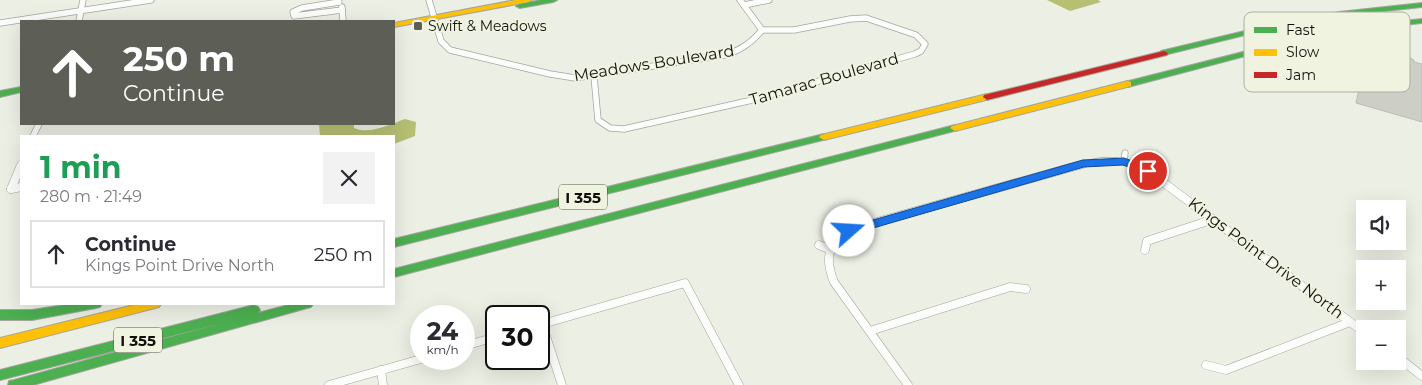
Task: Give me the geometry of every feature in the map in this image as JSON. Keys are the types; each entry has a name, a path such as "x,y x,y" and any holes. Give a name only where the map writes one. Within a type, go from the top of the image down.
{"main road":[{"path":"395,25 528,0"},
{"path":"477,11 486,12 553,0"},
{"name":"I 355","path":"1355,12 1422,4"},
{"name":"I 355","path":"395,243 1244,33"},
{"name":"I 355","path":"395,273 1244,55"},
{"path":"1191,68 1244,57"},
{"path":"0,94 20,90"},
{"path":"395,278 492,252 543,234"},
{"path":"0,315 32,315 90,305"},
{"name":"I 355","path":"0,343 151,305"},
{"name":"I 355","path":"0,376 272,305"},
{"path":"14,385 303,305"}],"street":[{"path":"80,20 83,0"},
{"path":"0,23 151,0"},
{"name":"Meadows Boulevard","path":"429,0 441,41 450,50 550,74 575,78 734,52 748,46 762,30"},
{"path":"742,2 769,0"},
{"path":"342,10 294,16 293,12 302,8 339,1 342,10 343,20"},
{"path":"742,2 762,30"},
{"name":"Tamarac Boulevard","path":"594,76 598,120 602,125 612,129 624,129 748,101 915,54 921,51 925,44 916,35 866,18 850,19 794,30 762,30"},
{"name":"Kings Point Drive North","path":"829,249 844,233 859,226 1083,163 1124,157 1148,171 1214,219 1356,326"},
{"path":"20,166 11,189 20,187"},
{"path":"1145,250 1147,241 1214,219"},
{"path":"819,245 829,249 828,270 834,282 908,385"},
{"path":"550,321 685,283 739,385"},
{"path":"870,331 1010,287 1026,289"},
{"path":"1206,365 1226,370 1350,322"},
{"path":"550,352 562,385"},
{"path":"329,385 410,361"},
{"path":"1406,363 1422,376"},
{"path":"381,370 383,385"}],"shaded area":[{"path":"1047,0 1098,0 1101,2 1070,11"},
{"path":"405,119 416,122 415,136 395,144 395,135 320,135 319,125 354,125 354,128 360,130 373,130 395,125 395,123"}],"building":[{"path":"1410,58 1414,62 1422,64 1422,122 1356,103 1358,92 1410,92"}],"traffic: fast":[{"path":"520,6 553,0"},
{"path":"1357,12 1422,5"},
{"path":"1410,22 1422,21"},
{"path":"1164,53 1244,33"},
{"path":"1128,84 1244,54"},
{"path":"0,94 20,90"},
{"path":"395,273 955,128"},
{"path":"395,243 824,137"},
{"path":"0,315 32,315 90,305"},
{"path":"14,385 303,305"},
{"path":"0,375 254,310"}],"traffic: slow":[{"path":"395,25 528,0"},
{"path":"955,128 1128,84"},
{"path":"824,137 987,97"},
{"path":"0,343 151,305"}],"traffic: jam":[{"path":"987,97 1164,53"}],"place":[{"name":"Swift & Meadows","path":"418,26"}],"route":[{"path":"849,231 859,226 1083,163 1112,160 1124,161 1148,171"}]}
